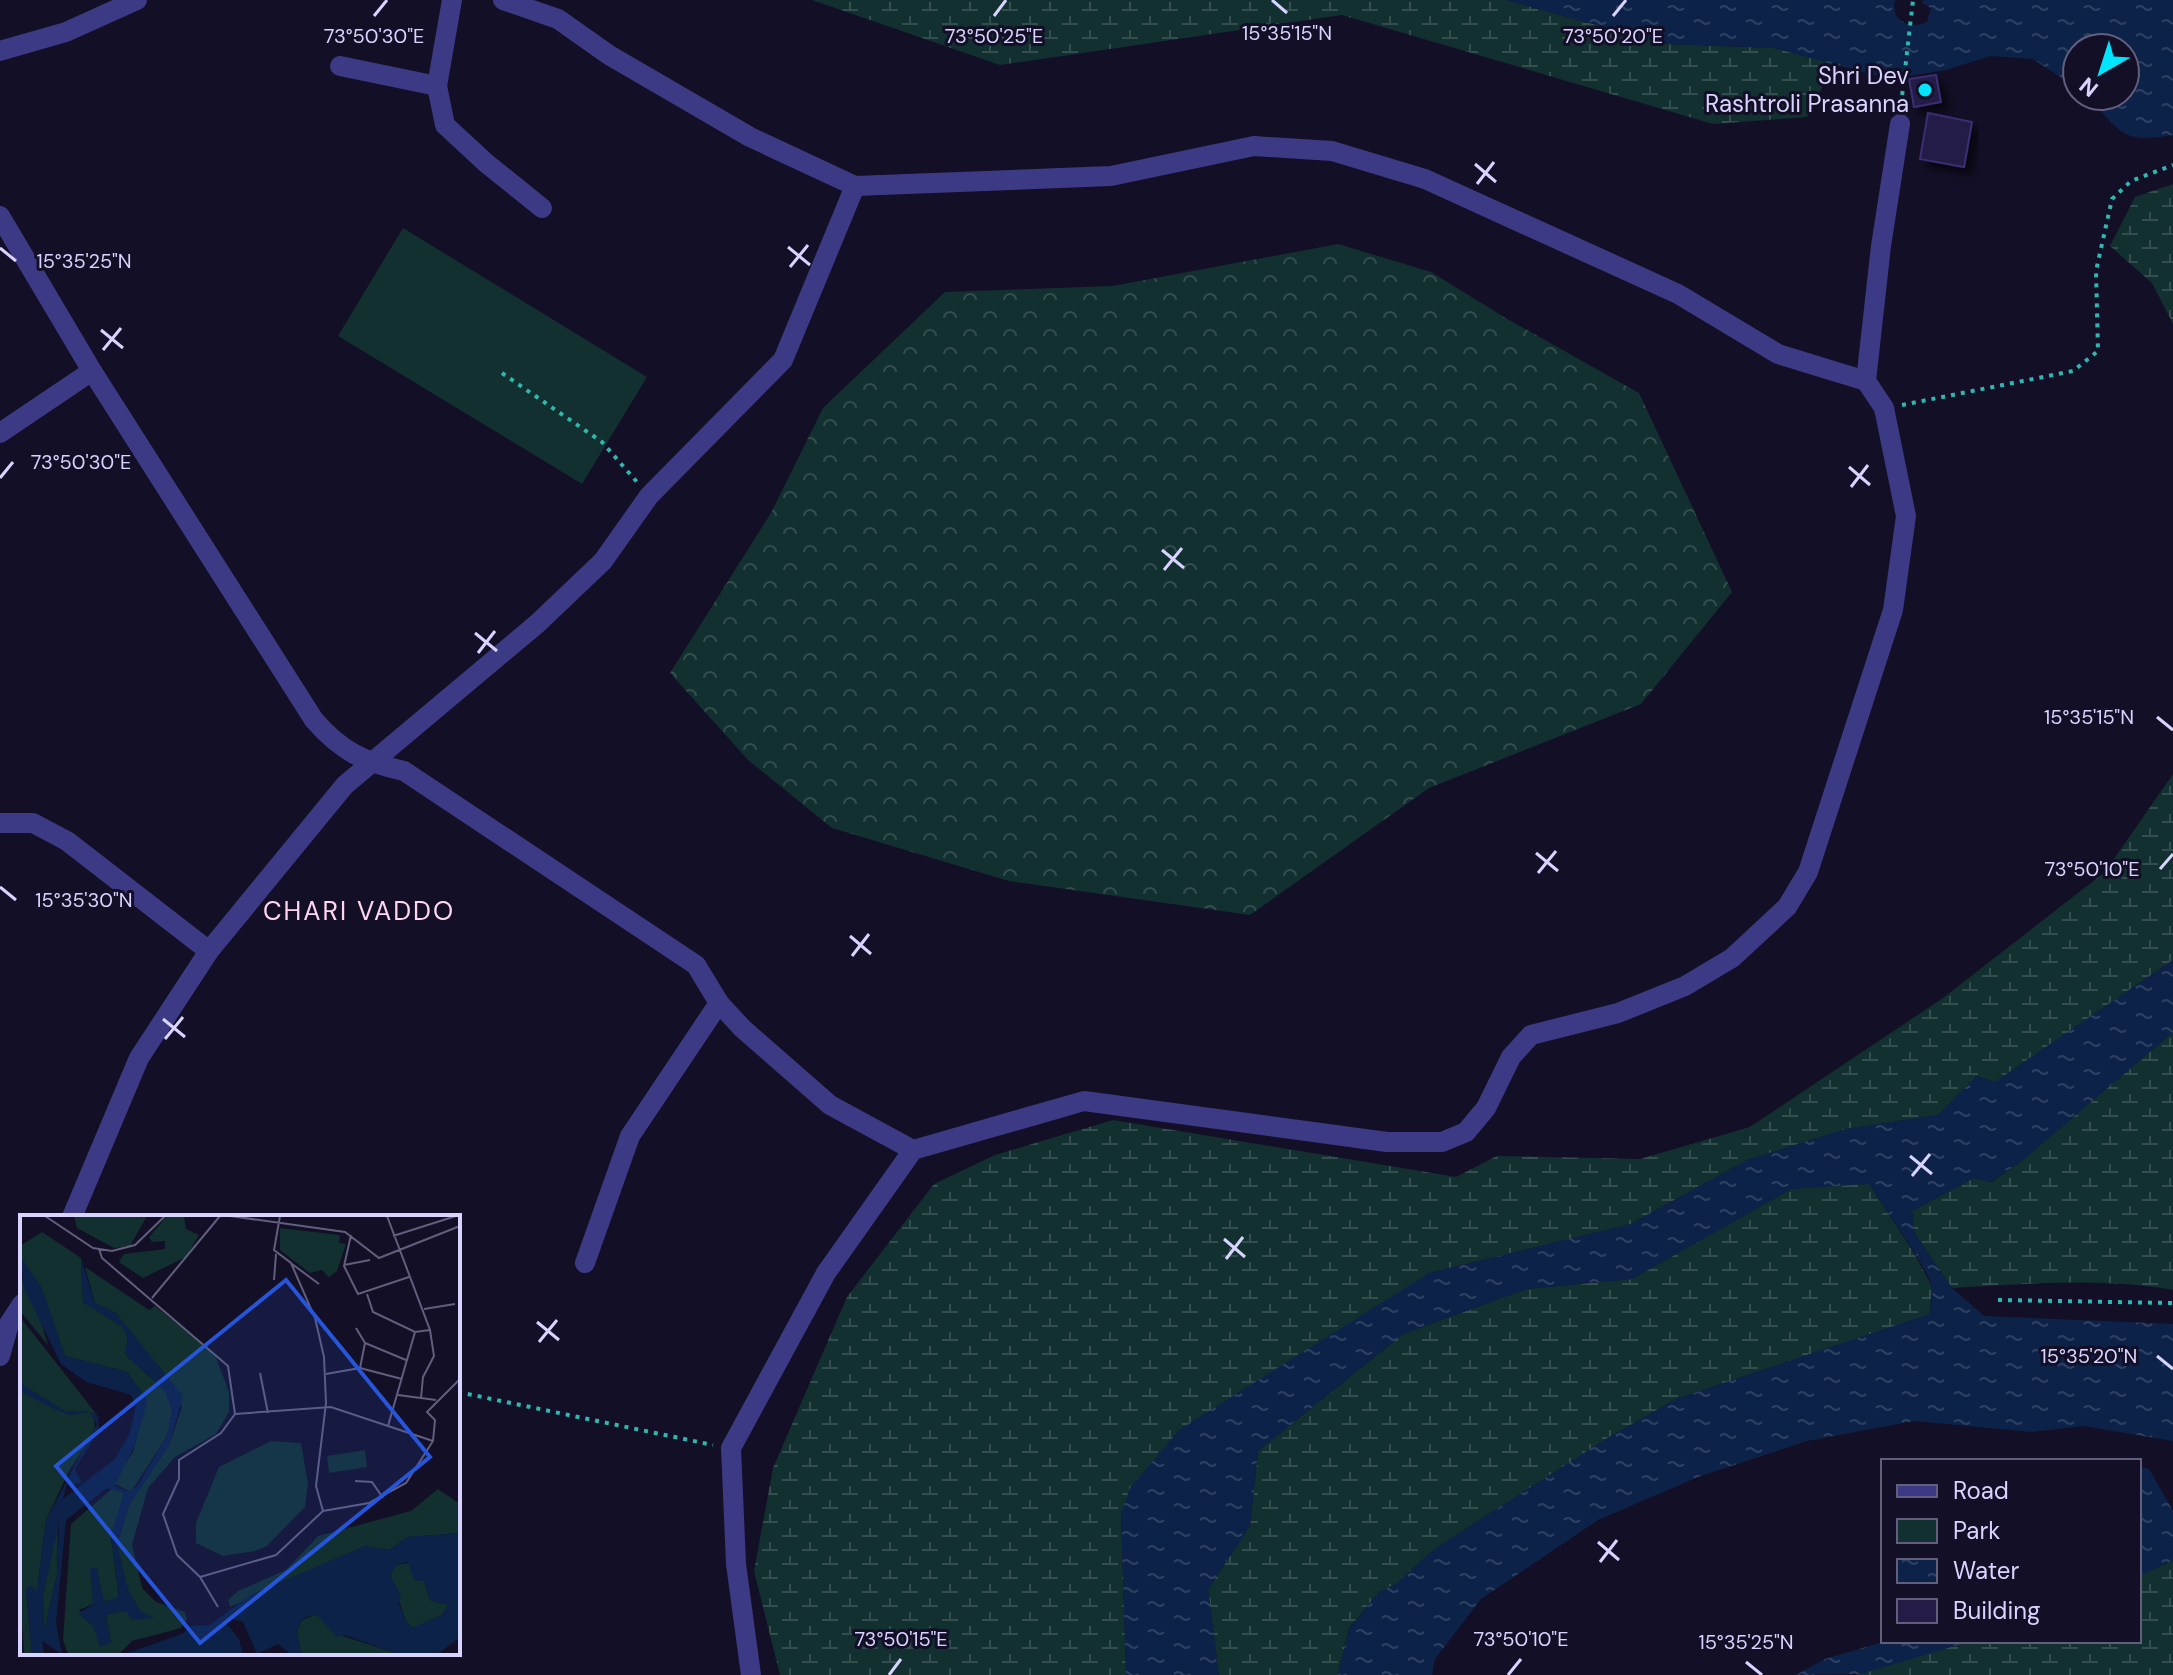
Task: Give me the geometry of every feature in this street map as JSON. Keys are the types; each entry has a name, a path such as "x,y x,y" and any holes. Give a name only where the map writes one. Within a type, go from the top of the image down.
{"street":[{"path":"0,51 66,32 137,0"},
{"path":"452,0 437,86 445,125 542,208"},
{"path":"503,0 558,19 609,55 750,137 855,186 1111,176 1254,146 1332,151 1425,179 1678,294 1778,354 1866,381 1884,408 1906,516 1893,610 1808,872 1787,907 1732,958 1685,986 1618,1013 1531,1035 1511,1057 1486,1108 1466,1132 1442,1142 1387,1142 1084,1101 913,1150 826,1273 731,1448 736,1564 751,1675"},
{"path":"340,66 437,86"},
{"path":"1866,381 1881,246 1900,124"},
{"path":"73,1215 139,1058 209,951 345,785 560,603 603,561 649,496 783,360 855,186"},
{"path":"0,216 92,371 314,720 334,743 370,763 404,771 696,965 719,1003 742,1028 830,1105 913,1150"},
{"path":"0,433 92,371"},
{"path":"0,823 33,823 67,841 209,951"},
{"path":"585,1263 630,1136 719,1003"},
{"path":"0,1356 9,1324 20,1307"}],"path":[{"path":"1900,124 1913,0"},
{"path":"1884,408 2073,371 2098,351 2096,271 2112,199 2131,181 2173,165"},
{"path":"502,373 602,442 649,496"},
{"path":"1998,1300 2173,1303"},
{"path":"460,1392 731,1448"}],"green space":[{"path":"812,0 1506,0 1666,44 1774,48 1834,64 1807,117 1713,124 1342,15 1000,65"},
{"path":"2173,184 2173,324 2152,283 2110,246 2135,197"},
{"path":"403,228 647,377 582,484 338,336"},
{"path":"1338,244 1431,272 1639,393 1732,592 1641,704 1429,788 1250,915 1009,881 832,828 748,760 670,673 771,513 823,408 945,292 1113,286"},
{"path":"2173,774 2173,960 1995,1082 1977,1076 1938,1115 1846,1129 1747,1160 1631,1224 1429,1273 1121,1514 1126,1675 780,1675 754,1571 773,1468 847,1297 934,1184 995,1155 1113,1120 1456,1177 1497,1156 1640,1159 1750,1127 1943,998 2105,872"},
{"path":"2173,1032 2173,1290 2092,1283 1952,1288 1915,1234 1912,1211 1974,1178 1991,1182 2023,1160"},
{"path":"1869,1184 1930,1283 1930,1314 1676,1399 1606,1439 1433,1550 1396,1584 1379,1592 1349,1628 1338,1675 1219,1675 1208,1589 1250,1526 1258,1451 1403,1334 1526,1289 1632,1279 1791,1189"},
{"path":"2173,1560 2173,1675 1856,1675 1964,1643 2141,1643 2141,1575"}],"water":[{"path":"1506,0 1895,0 1898,18 1914,25 1927,22 1931,8 1922,3 1923,0 2173,0 2173,135 2132,136 2115,127 2101,112 2141,112 2141,32 2061,32 2061,77 2033,59 1990,56 1946,70 1888,79 1774,48 1666,44"},
{"path":"2173,960 2173,1032 2023,1160 1990,1182 1974,1178 1912,1211 1915,1234 1952,1288 1984,1316 2173,1324 2173,1441 2083,1426 2032,1432 1914,1421 1807,1441 1698,1477 1598,1520 1481,1599 1435,1659 1432,1675 1338,1675 1349,1629 1379,1592 1396,1584 1433,1550 1606,1439 1676,1399 1930,1314 1932,1291 1929,1279 1869,1184 1791,1189 1632,1279 1526,1289 1403,1334 1258,1451 1250,1526 1208,1589 1219,1675 1126,1675 1121,1514 1130,1488 1180,1429 1429,1273 1631,1224 1747,1160 1846,1129 1938,1115 1977,1076 1995,1082"},
{"path":"2141,1467 2149,1469 2173,1511 2173,1560 2141,1575"},
{"path":"1881,1642 1964,1643 1861,1674 1796,1675 1825,1659"}],"building":[{"name":"Shri Dev Rashtroli Prasanna","path":"1936,75 1941,102 1914,107 1909,79"},
{"path":"1928,113 1972,122 1964,167 1920,159"}],"place":[{"name":"Shri Dev Rashtroli Prasanna","path":"1925,90"}],"district":[{"name":"CHARI VADDO","path":"359,911"}]}
